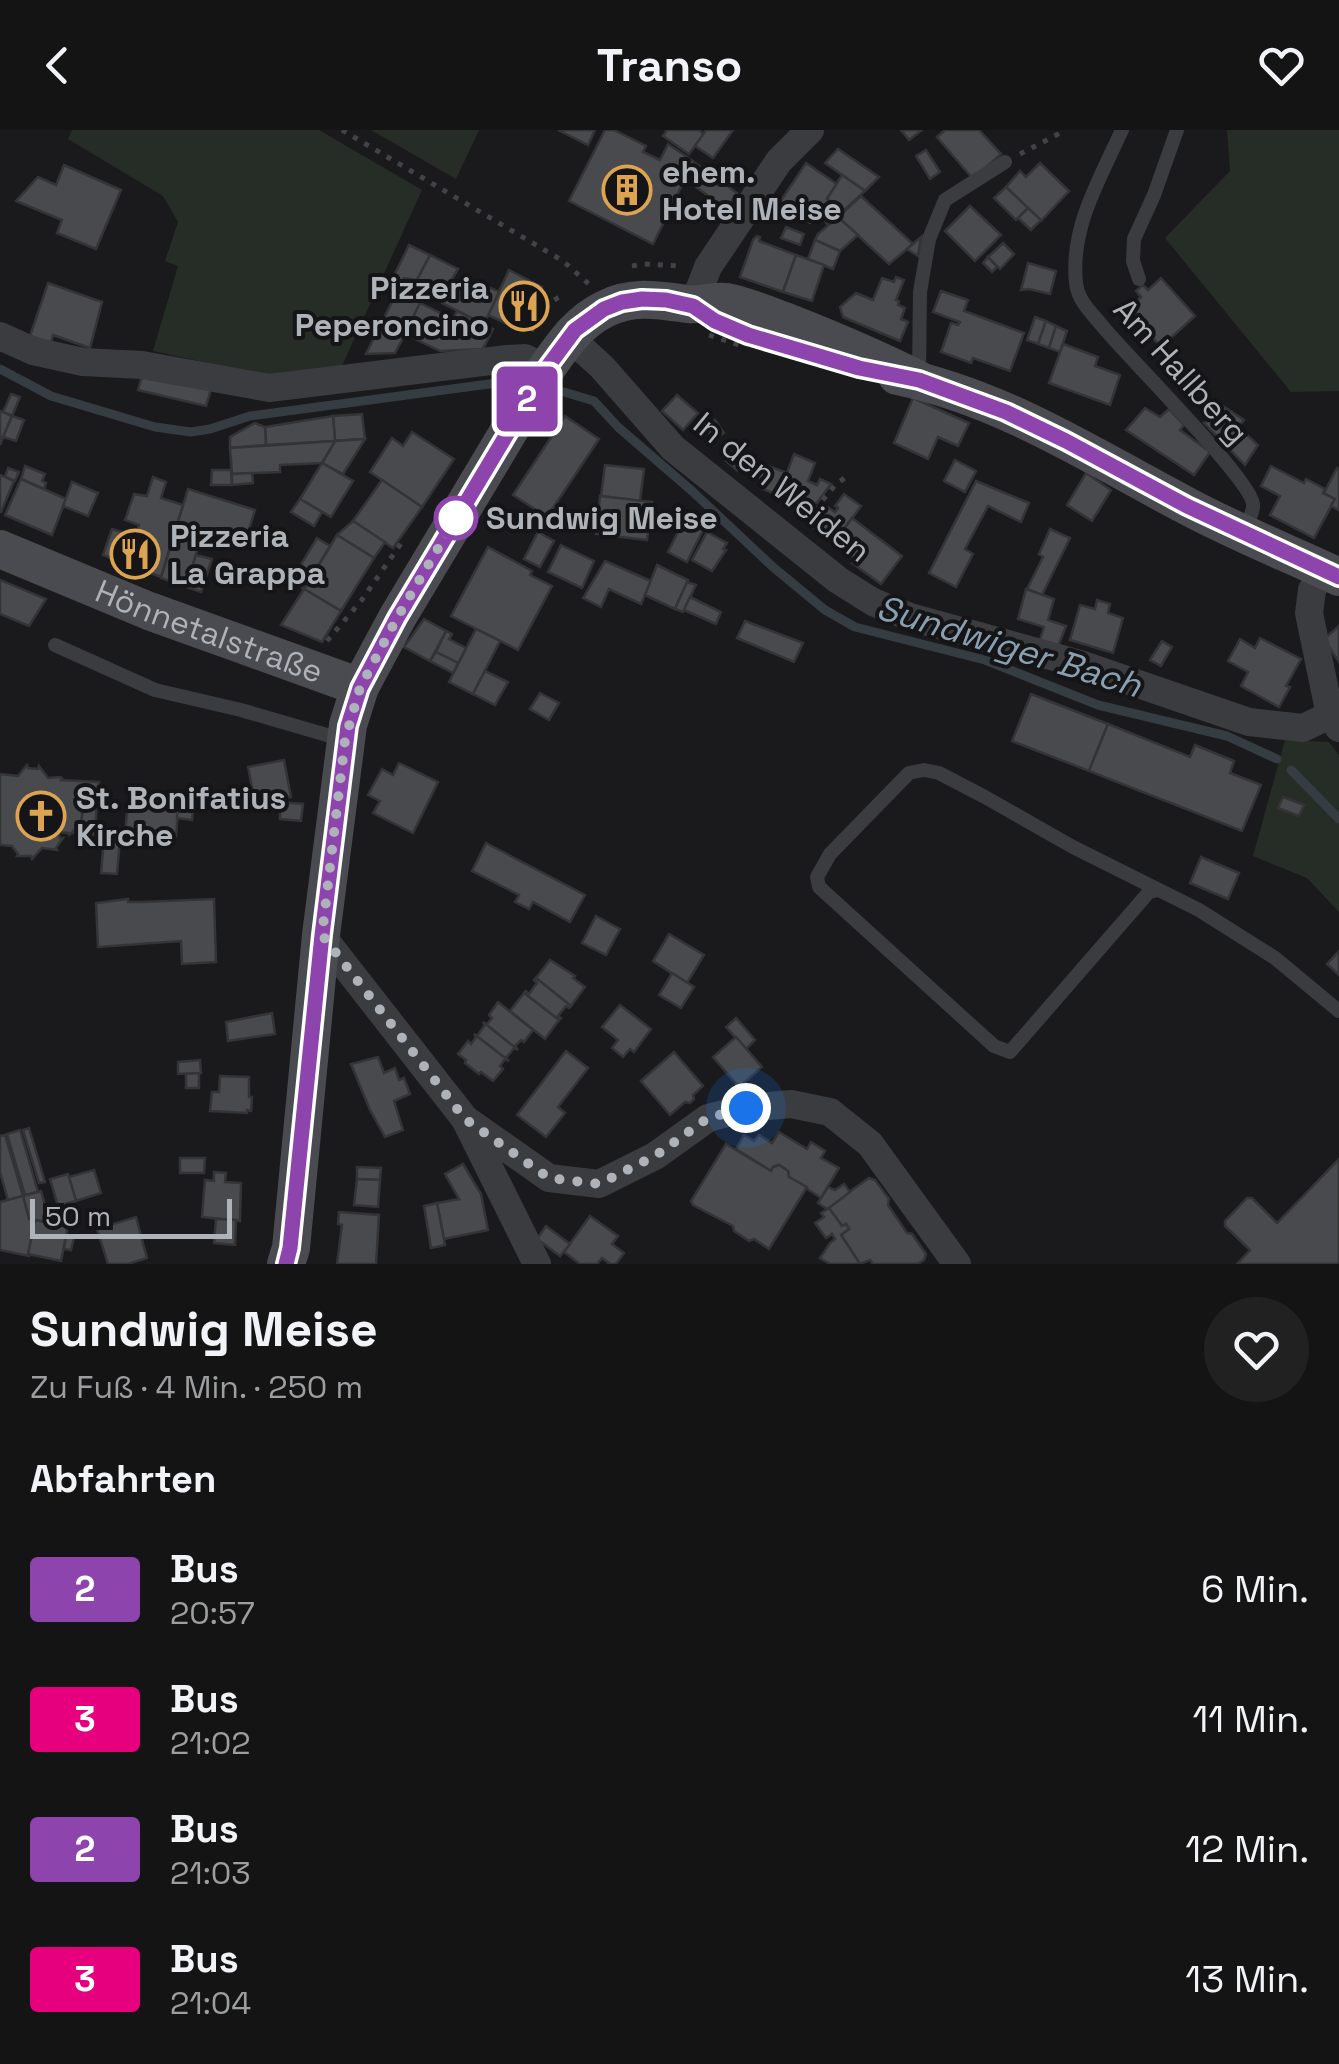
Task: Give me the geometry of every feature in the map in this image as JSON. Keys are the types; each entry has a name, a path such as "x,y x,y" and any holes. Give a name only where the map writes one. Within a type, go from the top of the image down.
{"main road":[{"name":"Hönnetalstraße","path":"0,549 149,610 360,688 397,618 569,337 604,309 642,299 693,306 722,302 757,310 865,353 919,380 1006,412 1242,533 1331,574"},
{"path":"286,1264 345,740 360,688"}],"street":[{"path":"693,306 708,267 778,161 810,130"},
{"path":"0,336 33,351 83,362 142,365 269,388 507,359 524,358 546,369"},
{"name":"In den Weiden","path":"569,337 602,366 673,448 838,580 872,602 910,617 1080,664 1249,722 1303,728 1334,721 1309,613 1312,590 1331,574"},
{"path":"322,935 465,1119 537,1264"},
{"path":"465,1119 549,1178 599,1184 655,1156 708,1118 746,1108 791,1104 830,1112 870,1144 956,1264"}],"lane":[{"name":"Am Hallberg","path":"1122,130 1082,217 1076,270 1079,298 1249,492 1254,503 1242,533"},
{"path":"1139,279 1133,261 1134,240 1177,130"},
{"path":"919,380 920,292 929,240 945,200 1006,162"},
{"path":"55,646 155,690 345,740"},
{"path":"1158,890 1149,892 1010,1052 994,1046 819,886 817,876 830,854 910,773 939,773 1072,847 1199,910 1275,958 1339,1011"}],"path":[{"path":"342,130 563,261 589,282 604,309"},
{"path":"1006,162 1066,130"},
{"path":"790,543 836,484 849,475"},
{"path":"324,643 361,602 404,540"}],"shaded area":[{"path":"72,130 319,130 422,190 341,368 269,376 153,351 178,266 165,261 178,222 163,196 68,139"},
{"path":"371,130 479,130 456,179"},
{"path":"1227,130 1339,130 1339,391 1291,392 1165,238 1230,171"},
{"path":"1285,740 1329,742 1339,755 1339,912 1307,878 1253,856"}],"building":[{"name":"ehem. Hotel Meise","path":"558,130 595,130 588,145"},
{"name":"ehem. Hotel Meise","path":"605,130 614,130 646,146 643,152 660,160 668,144 687,157 676,172 685,179 653,244 569,201"},
{"path":"667,130 699,130 704,134 689,154 663,136"},
{"path":"706,130 733,130 713,158 695,146"},
{"path":"901,130 922,130 909,140"},
{"path":"945,130 979,130 1001,154 973,179 937,137"},
{"path":"838,149 879,177 865,191 825,163"},
{"path":"926,150 940,172 930,179 916,156"},
{"path":"687,157 737,193 726,209 676,172"},
{"path":"806,163 837,184 821,215 817,212 810,223 780,202"},
{"path":"1040,163 1069,191 1041,221 1006,187 1020,171 1026,177"},
{"path":"64,165 121,190 96,249 57,233 62,220 16,201 38,177 56,185"},
{"path":"842,175 865,191 828,225 821,215"},
{"path":"1006,187 1028,208 1016,220 994,198"},
{"path":"861,196 913,244 889,264 838,217"},
{"path":"970,206 1001,235 975,261 945,231"},
{"path":"1028,208 1041,220 1031,230 1018,218"},
{"path":"838,217 858,235 840,251 815,240"},
{"path":"786,227 804,234 800,245 781,238"},
{"path":"757,236 759,241 796,255 783,292 740,277"},
{"path":"921,237 918,256 907,249"},
{"path":"815,240 840,251 833,269 808,259"},
{"path":"1003,243 1014,254 1000,269 988,257"},
{"path":"409,245 430,255 417,280 404,278 401,284 392,280"},
{"path":"430,255 458,269 444,293 417,280"},
{"path":"796,255 824,265 812,301 783,292"},
{"path":"988,257 997,267 992,272 983,263"},
{"path":"1028,263 1056,271 1050,294 1021,290"},
{"path":"509,270 542,287 522,331 488,315"},
{"path":"896,277 904,280 896,300 905,308 901,319 908,322 900,341 843,317 840,307 856,293 873,300 882,278 894,282"},
{"path":"1161,278 1195,316 1161,347 1150,335 1146,339 1127,310 1141,297 1136,291 1143,285 1148,290"},
{"path":"450,282 482,297 487,286 499,292 484,324 440,302"},
{"path":"48,283 102,302 90,348 53,335 51,343 30,336"},
{"path":"401,284 424,295 405,334 395,353 366,354"},
{"path":"941,291 968,300 964,311 1024,333 1010,371 941,352 951,323 960,322 933,312"},
{"path":"420,303 453,319 457,311 493,329 482,349 440,351 405,334"},
{"path":"1035,317 1046,321 1038,344 1027,340"},
{"path":"1046,321 1056,326 1049,348 1038,344"},
{"path":"1056,326 1067,331 1060,352 1049,348"},
{"path":"1063,344 1098,357 1095,366 1120,375 1110,405 1049,383"},
{"path":"143,373 212,386 206,406 138,390"},
{"path":"11,394 20,397 12,416 3,412"},
{"path":"677,395 698,413 683,430 662,411"},
{"path":"913,398 969,423 958,446 938,437 928,459 894,443"},
{"path":"1223,406 1244,420 1238,427 1258,445 1245,465 1204,423 1214,419"},
{"path":"1145,408 1160,417 1169,409 1184,425 1180,430 1210,452 1194,475 1126,430"},
{"path":"0,411 12,416 0,445"},
{"path":"362,414 365,439 335,441 333,416"},
{"path":"12,416 24,420 16,441 3,437"},
{"path":"333,416 335,441 266,445 265,427"},
{"path":"565,416 599,439 547,517 513,495"},
{"path":"715,420 724,433 713,440 705,426"},
{"path":"255,423 265,427 266,445 230,448 230,437"},
{"path":"412,432 454,459 422,507 370,472 392,438 403,446"},
{"path":"365,439 343,474 322,463 335,441"},
{"path":"335,441 322,463 280,465 280,472 232,474 230,448"},
{"path":"736,448 749,457 738,471 726,461"},
{"path":"794,454 815,463 808,481 817,485 820,479 831,484 807,515 794,511 797,503 763,489 767,481 753,475 758,462 787,473"},
{"path":"955,460 976,471 965,492 944,481"},
{"path":"322,463 353,481 331,517 300,499"},
{"path":"605,465 644,469 640,501 601,496"},
{"path":"25,466 45,474 44,489 21,479"},
{"path":"1271,466 1304,483 1306,479 1335,499 1314,538 1270,515 1280,496 1261,486"},
{"path":"8,468 19,472 15,481 5,477"},
{"path":"1337,468 1339,510 1331,506 1335,499 1324,493"},
{"path":"212,470 231,470 232,485 211,485"},
{"path":"252,473 253,483 232,485 232,474"},
{"path":"1086,473 1111,490 1092,521 1067,505"},
{"path":"0,475 14,481 1,512 0,512"},
{"path":"153,477 166,482 161,498 183,505 161,577 127,564 139,525 125,520 134,494 147,496"},
{"path":"21,479 66,499 52,535 5,515"},
{"path":"382,480 422,507 393,548 353,521"},
{"path":"976,481 1029,503 1021,522 988,506 965,549 973,554 956,587 929,573"},
{"path":"72,482 98,493 88,516 63,506"},
{"path":"188,489 255,510 243,549 202,535 186,587 161,578"},
{"path":"844,494 861,506 834,543 809,525 823,504 835,512"},
{"path":"600,496 652,502 647,540 596,534"},
{"path":"300,499 322,512 314,526 291,512"},
{"path":"688,512 707,522 687,562 668,552"},
{"path":"852,518 902,556 881,584 852,563 855,559 834,543"},
{"path":"353,521 385,542 374,558 337,535"},
{"path":"112,529 136,536 127,564 103,555"},
{"path":"1050,529 1070,538 1042,595 1027,589 1043,557 1039,554"},
{"path":"538,532 554,541 540,567 524,559"},
{"path":"707,532 727,543 712,571 692,560"},
{"path":"337,535 374,558 341,611 304,589"},
{"path":"317,538 330,546 304,589 291,581"},
{"path":"561,545 594,561 582,588 548,572"},
{"path":"488,547 552,586 518,650 451,616"},
{"path":"196,555 212,559 201,592 186,587"},
{"path":"605,561 651,581 641,604 609,589 601,607 583,598"},
{"path":"657,565 688,580 675,609 645,595"},
{"path":"0,580 46,599 29,626 0,614"},
{"path":"687,582 696,585 683,612 675,609"},
{"path":"304,589 341,611 322,642 281,625"},
{"path":"1026,589 1054,599 1048,620 1066,626 1057,649 1039,643 1044,627 1018,619"},
{"path":"690,597 721,612 716,624 684,610"},
{"path":"1097,600 1110,604 1108,613 1123,618 1113,653 1070,640 1080,605 1095,609"},
{"path":"424,619 446,631 430,661 404,647"},
{"path":"745,621 803,643 794,662 737,638"},
{"path":"1339,626 1339,662 1324,639"},
{"path":"476,629 500,641 473,694 449,682"},
{"path":"446,631 452,634 449,639 466,648 458,663 436,652"},
{"path":"1260,638 1301,659 1279,707 1241,686 1248,672 1228,661 1240,639 1255,648"},
{"path":"1162,641 1172,647 1161,666 1150,660"},
{"path":"436,652 458,663 453,673 430,661"},
{"path":"485,671 508,682 495,705 473,694"},
{"path":"540,693 559,703 549,720 530,709"},
{"path":"1031,694 1108,724 1089,771 1012,741"},
{"path":"1108,724 1190,757 1195,745 1234,761 1230,773 1261,785 1242,831 1089,771"},
{"path":"284,760 291,797 255,803 248,767"},
{"path":"399,763 438,782 413,833 373,813 380,801 368,795 382,769 393,775"},
{"name":"St. Bonifatius Kirche","path":"27,765 38,769 39,766 48,778 99,782 98,801 76,800 85,810 82,826 69,835 58,832 63,838 57,850 42,848 32,859 17,856 12,846 0,845 0,774 18,776"},
{"path":"129,794 179,798 176,836 125,832"},
{"path":"178,794 195,795 192,820 177,818"},
{"path":"1283,797 1304,805 1299,816 1278,808"},
{"path":"76,800 97,801 95,835 72,833 84,823 84,806"},
{"path":"280,802 303,804 301,821 280,819"},
{"path":"105,827 121,828 117,874 101,873"},
{"path":"139,833 155,835 154,845 139,844"},
{"path":"486,843 585,895 570,922 533,902 529,909 515,902 519,895 472,871"},
{"path":"1201,857 1239,873 1228,899 1190,883"},
{"path":"214,899 216,962 182,964 181,941 98,947 96,903"},
{"path":"596,916 620,929 606,955 582,943"},
{"path":"669,934 704,955 687,983 653,961"},
{"path":"1339,951 1339,975 1327,964"},
{"path":"550,960 585,987 571,1006 536,978"},
{"path":"672,973 694,987 681,1008 659,995"},
{"path":"536,978 571,1006 566,1006 559,1020 524,993 529,994"},
{"path":"524,993 559,1020 545,1039 510,1011"},
{"path":"498,1002 533,1030 515,1046 518,1050 486,1025"},
{"path":"620,1005 651,1029 634,1052 630,1049 623,1057 612,1048 618,1040 602,1027"},
{"path":"272,1013 275,1034 228,1041 226,1022"},
{"path":"736,1018 755,1040 746,1049 726,1027"},
{"path":"483,1022 518,1050 514,1048 506,1058 509,1061 474,1034 477,1036 485,1025"},
{"path":"474,1034 509,1061 505,1059 500,1066 503,1069 493,1081 479,1074 458,1054 468,1041 471,1044"},
{"path":"736,1037 762,1067 739,1087 713,1057"},
{"path":"566,1051 588,1068 558,1107 565,1113 546,1137 517,1115"},
{"path":"674,1052 703,1086 690,1103 685,1102 670,1115 641,1081"},
{"path":"378,1057 384,1073 395,1068 399,1080 404,1078 410,1094 394,1101 403,1130 385,1137 351,1064"},
{"path":"200,1060 201,1073 178,1074 178,1062"},
{"path":"199,1073 199,1088 186,1088 186,1074"},
{"path":"220,1076 249,1077 251,1111 210,1111 212,1092 219,1092"},
{"path":"29,1128 45,1182 39,1183 23,1130"},
{"path":"20,1130 38,1192 25,1195 7,1134"},
{"path":"779,1132 807,1149 811,1142 825,1151 821,1158 839,1168 821,1198 789,1177 788,1171 779,1165 771,1171 736,1149 744,1135 754,1141 759,1135 772,1143"},
{"path":"5,1135 23,1196 8,1200 0,1172 0,1136"},
{"path":"726,1144 771,1171 779,1165 788,1171 789,1177 807,1187 769,1249 754,1239 749,1241 733,1226 691,1201"},
{"path":"180,1158 205,1158 204,1173 180,1173"},
{"path":"1339,1159 1339,1264 1237,1264 1250,1250 1225,1226 1225,1221 1247,1198 1252,1198 1277,1223"},
{"path":"463,1164 481,1194 488,1230 444,1239 437,1203 459,1199 445,1174"},
{"path":"357,1167 381,1168 380,1180 357,1179"},
{"path":"94,1170 101,1193 76,1201 69,1177"},
{"path":"214,1172 226,1173 225,1182 241,1183 240,1221 202,1217 205,1180 214,1181"},
{"path":"68,1174 76,1201 58,1206 50,1179"},
{"path":"869,1178 875,1180 907,1233 912,1234 926,1254 918,1264 873,1264 870,1260 860,1264 841,1235 849,1229 828,1207"},
{"path":"357,1179 380,1180 378,1207 354,1205"},
{"path":"844,1184 850,1192 829,1208 818,1203 828,1187 835,1190"},
{"path":"41,1191 50,1223 29,1219 23,1196"},
{"path":"23,1196 29,1219 35,1220 29,1256 0,1250 0,1202"},
{"path":"437,1203 445,1245 431,1248 424,1206"},
{"path":"829,1208 849,1229 841,1235 860,1264 830,1264 820,1258 835,1239 832,1234 826,1238 815,1223"},
{"path":"339,1212 379,1215 376,1264 337,1264 342,1225 338,1224"},
{"path":"590,1216 618,1236 612,1244 624,1253 616,1264 602,1258 597,1264 580,1264 564,1252"},
{"path":"136,1217 147,1258 128,1264 108,1264 97,1229"},
{"path":"216,1219 236,1220 235,1245 214,1243"},
{"path":"35,1220 68,1226 61,1261 28,1254"},
{"path":"546,1226 570,1244 560,1256 537,1239"},
{"path":"66,1236 74,1238 71,1250 64,1249"}],"waterway":[{"name":"Sundwiger Bach","path":"0,369 51,396 155,427 191,432 250,416 504,382"},
{"name":"Sundwiger Bach","path":"564,392 594,401 773,567 825,610 855,627 985,660 1098,705 1227,736 1277,759"},
{"name":"Sundwiger Bach","path":"1291,770 1339,819"}],"bus line":[{"name":"2","path":"286,1264 345,740 360,688 397,618 546,369 588,319 622,302 666,300 693,306 715,321 800,352 919,380 1006,412 1187,506 1339,577"}],"place":[{"name":"ehem. Hotel Meise","path":"627,190"},
{"name":"Pizzeria Peperoncino","path":"524,306"},
{"name":"Sundwig Meise","path":"456,518"},
{"name":"Pizzeria La Grappa","path":"135,554"},
{"name":"St. Bonifatius Kirche","path":"41,816"}],"route":[{"path":"456,518 360,688 345,740 322,935 465,1119 549,1178 599,1184 655,1156 708,1118 746,1108"}]}
